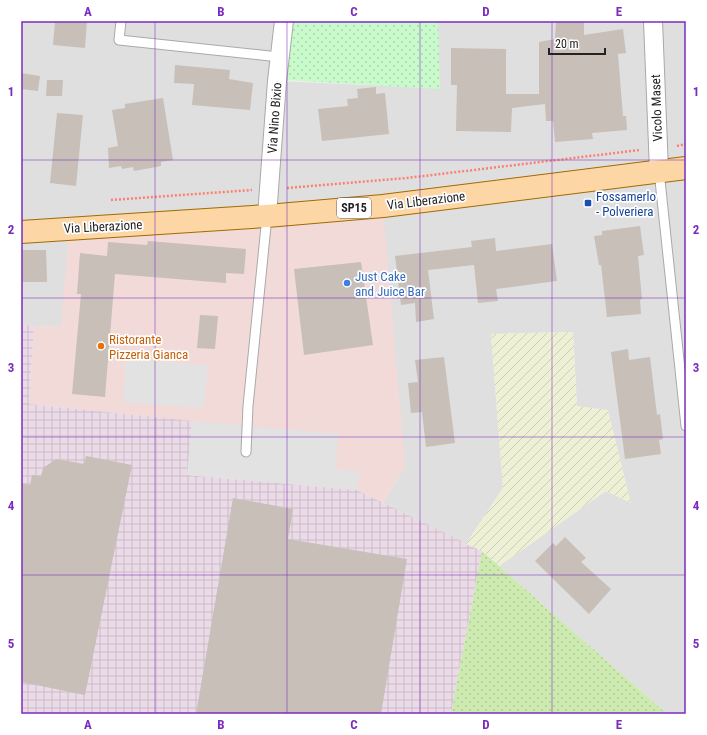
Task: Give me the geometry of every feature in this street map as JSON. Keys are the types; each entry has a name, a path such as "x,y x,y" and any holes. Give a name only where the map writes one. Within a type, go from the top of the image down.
{"main road":[{"name":"Via Liberazione","path":"21,232 267,216 383,206 686,168"}],"street":[{"name":"Via Nino Bixio","path":"267,216 279,57 284,21"},
{"name":"Vicolo Maset","path":"653,21 659,171"}],"lane":[{"path":"121,21 119,40 279,57"},
{"path":"659,171 686,426"},
{"path":"246,452 248,406 267,216"}],"path":[{"path":"111,200 407,178 686,144"}],"shaded area":[{"path":"21,21 284,21 277,81 433,88 431,21 686,21 686,714 667,714 499,566 606,491 631,503 577,406 573,332 491,334 503,488 466,544 383,503 405,466 60,327 21,324"},
{"path":"383,206 405,466 383,503 357,490 187,475 192,422 29,404 34,326 61,327 69,228"},
{"path":"21,324 34,326 29,404 192,421 188,475 357,490 482,551 451,714 21,714"},
{"path":"126,359 208,365 204,408 123,402"},
{"path":"192,421 339,434 335,469 360,472 357,490 187,475"}],"green space":[{"path":"294,21 438,21 440,89 285,80"},
{"path":"573,332 577,406 608,410 631,503 606,491 499,566 482,551 466,544 503,488 491,334"},
{"path":"482,551 499,566 667,714 451,714"}],"building":[{"path":"55,21 87,21 85,48 53,45"},
{"path":"556,21 584,21 584,35 623,29 626,53 618,54 623,116 626,116 627,130 592,133 593,139 555,142 553,121 546,121 545,104 512,108 511,132 456,131 457,85 451,85 451,48 506,49 506,94 539,94 539,42 555,39"},
{"path":"175,65 230,70 229,79 253,83 250,110 192,105 194,84 174,83"},
{"path":"21,73 40,76 38,91 21,89"},
{"path":"47,80 63,80 62,96 46,96"},
{"path":"376,87 376,94 385,93 389,134 322,141 318,109 348,106 347,99 358,98 357,89"},
{"path":"163,98 173,160 161,162 161,166 134,171 133,167 122,169 121,166 109,168 108,148 118,146 112,110 125,108 125,104"},
{"path":"57,113 83,115 76,186 50,183"},
{"path":"640,226 644,255 638,256 642,299 640,300 641,314 607,317 601,265 599,265 594,236 602,235 602,231"},
{"path":"495,238 496,251 552,244 557,281 496,289 498,301 478,303 474,265 428,270 434,319 416,322 415,303 401,305 395,256 472,247 471,241"},
{"path":"148,241 246,249 244,274 226,273 226,283 115,274 105,397 72,394 81,294 77,294 80,253 107,256 108,242 147,245"},
{"path":"21,250 46,250 47,282 21,282"},
{"path":"361,262 373,345 304,355 294,269"},
{"path":"200,315 218,316 215,349 197,348"},
{"path":"628,349 629,360 650,357 657,415 660,414 663,439 659,440 661,454 625,459 611,352"},
{"path":"444,357 455,443 426,447 422,412 411,413 408,383 418,382 415,360"},
{"path":"86,456 132,465 85,695 21,682 21,483 30,485 32,475 41,476 43,468 56,459 84,464"},
{"path":"233,498 293,509 288,539 407,559 381,714 196,714"},
{"path":"565,537 586,558 581,562 611,589 589,614 535,561 553,543 556,546"}],"place":[{"name":"Fossamerlo - Polveriera","path":"588,203"},
{"name":"Just Cake and Juice Bar","path":"347,283"},
{"name":"Ristorante Pizzeria Gianca","path":"101,346"}]}
